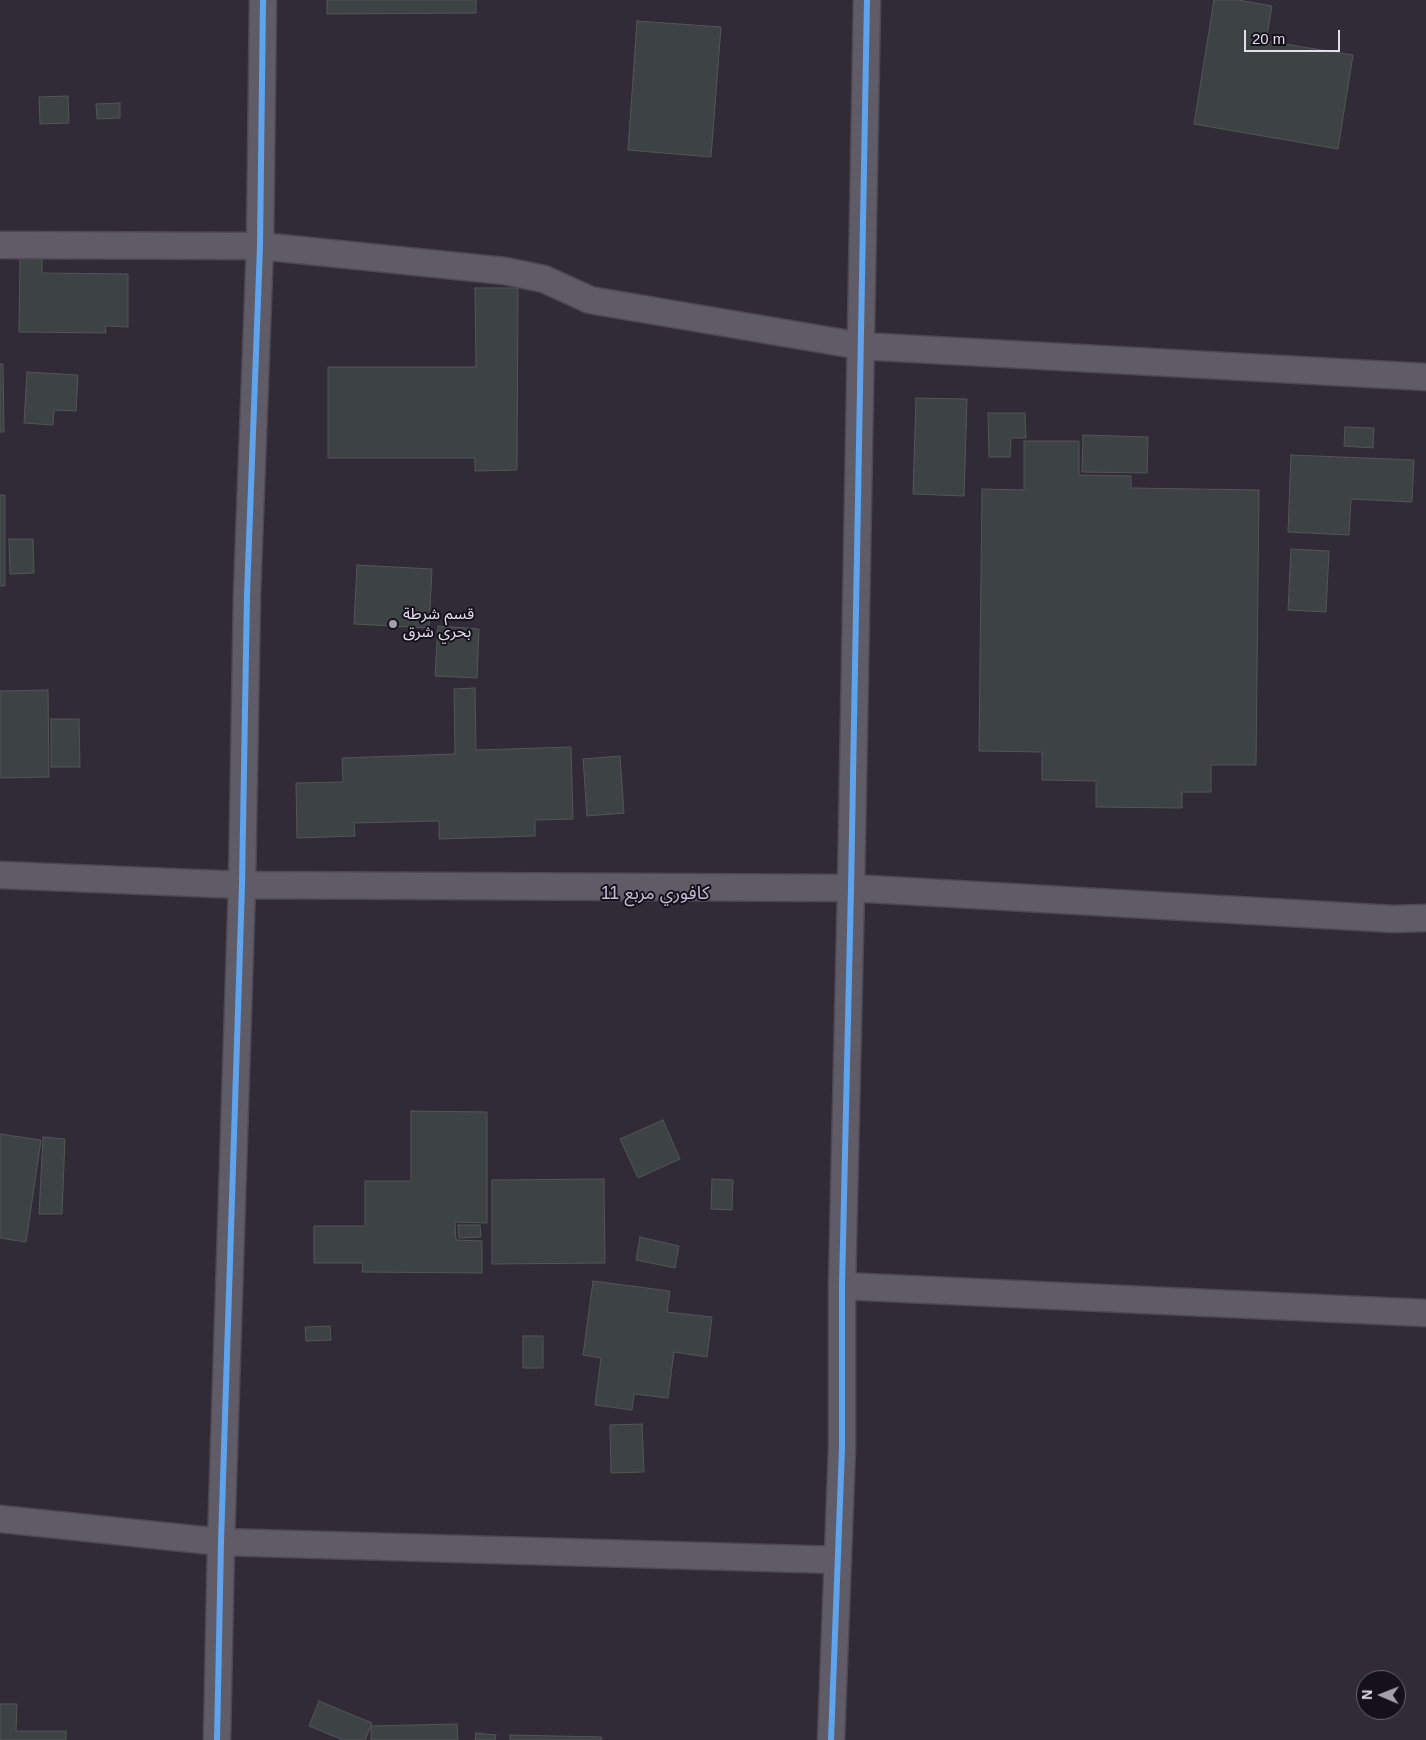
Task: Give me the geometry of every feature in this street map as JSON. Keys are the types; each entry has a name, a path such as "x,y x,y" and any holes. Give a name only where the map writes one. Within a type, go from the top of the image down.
{"street":[{"path":"217,1740 221,1542 242,885 247,594 260,246 262,0"},
{"path":"831,1740 842,1448 842,1286 868,0"},
{"path":"0,245 260,246 505,271 544,279 590,300 861,346 1426,377"},
{"path":"0,875 242,885 851,888 1394,919 1426,918"},
{"path":"842,1286 1426,1313"},
{"path":"0,1519 221,1542 838,1560"}],"building":[{"path":"327,0 476,0 476,13 327,14"},
{"path":"1214,0 1238,0 1272,6 1266,41 1353,55 1338,149 1194,124"},
{"path":"637,21 721,27 711,157 628,150"},
{"path":"68,96 69,123 40,124 39,97"},
{"path":"120,103 120,118 97,119 96,104"},
{"path":"20,256 42,257 42,273 128,274 128,327 105,326 106,333 19,332"},
{"path":"475,288 518,288 517,470 475,471 475,458 328,458 328,367 476,367"},
{"path":"0,364 3,364 4,432 0,432"},
{"path":"27,372 78,375 76,411 54,410 53,425 24,423"},
{"path":"916,398 967,399 964,496 913,494"},
{"path":"988,413 1025,413 1026,438 1011,438 1010,457 989,457"},
{"path":"1345,427 1374,428 1373,448 1344,446"},
{"path":"1083,435 1148,437 1147,473 1082,472"},
{"path":"1024,441 1079,441 1079,475 1131,476 1131,488 1259,490 1256,765 1211,765 1211,792 1182,792 1182,808 1096,807 1096,781 1042,780 1042,752 979,751 982,489 1024,490"},
{"path":"1291,455 1414,460 1412,502 1351,499 1349,535 1288,532"},
{"path":"0,495 5,495 5,586 0,586"},
{"path":"9,539 33,539 34,573 10,574"},
{"path":"1291,549 1329,551 1326,612 1288,610"},
{"path":"357,565 432,569 429,628 354,624"},
{"path":"438,626 479,629 477,678 435,676"},
{"path":"475,688 476,750 571,747 573,819 535,820 535,836 439,839 439,821 354,823 355,836 297,838 296,783 343,782 342,758 455,754 454,689"},
{"path":"48,690 49,777 0,778 0,691"},
{"path":"51,719 79,719 80,767 51,767"},
{"path":"620,756 624,813 587,816 583,759"},
{"path":"411,1111 487,1112 487,1223 455,1222 456,1240 482,1241 482,1273 362,1272 363,1263 314,1263 314,1226 365,1226 365,1181 411,1181"},
{"path":"663,1120 680,1159 638,1178 620,1139"},
{"path":"0,1134 41,1140 26,1242 0,1238"},
{"path":"43,1137 65,1139 62,1214 39,1214"},
{"path":"604,1179 605,1263 492,1264 492,1180"},
{"path":"712,1179 733,1180 732,1210 711,1209"},
{"path":"458,1225 480,1225 481,1237 459,1238"},
{"path":"640,1237 679,1246 675,1268 636,1260"},
{"path":"593,1281 670,1291 667,1312 712,1317 707,1357 674,1352 668,1398 634,1394 632,1410 595,1405 601,1358 583,1355"},
{"path":"330,1326 331,1340 306,1341 305,1327"},
{"path":"523,1336 543,1336 543,1368 523,1368"},
{"path":"642,1424 644,1472 611,1473 610,1425"},
{"path":"319,1701 372,1723 365,1740 343,1740 309,1726"},
{"path":"0,1704 17,1704 16,1731 66,1731 66,1740 0,1740"},
{"path":"457,1724 458,1740 371,1740 371,1726"},
{"path":"476,1733 496,1735 495,1740 475,1740"},
{"path":"510,1735 602,1737 601,1740 510,1740"}],"cycle path":[{"path":"217,1740 221,1542 242,885 247,594 260,246 263,0"},
{"path":"831,1740 842,1448 842,1286 867,0"}],"place":[{"name":"قسم شرطة بحري شرق","path":"393,624"}],"district":[{"name":"كافوري مربع 11","path":"655,894"}]}
